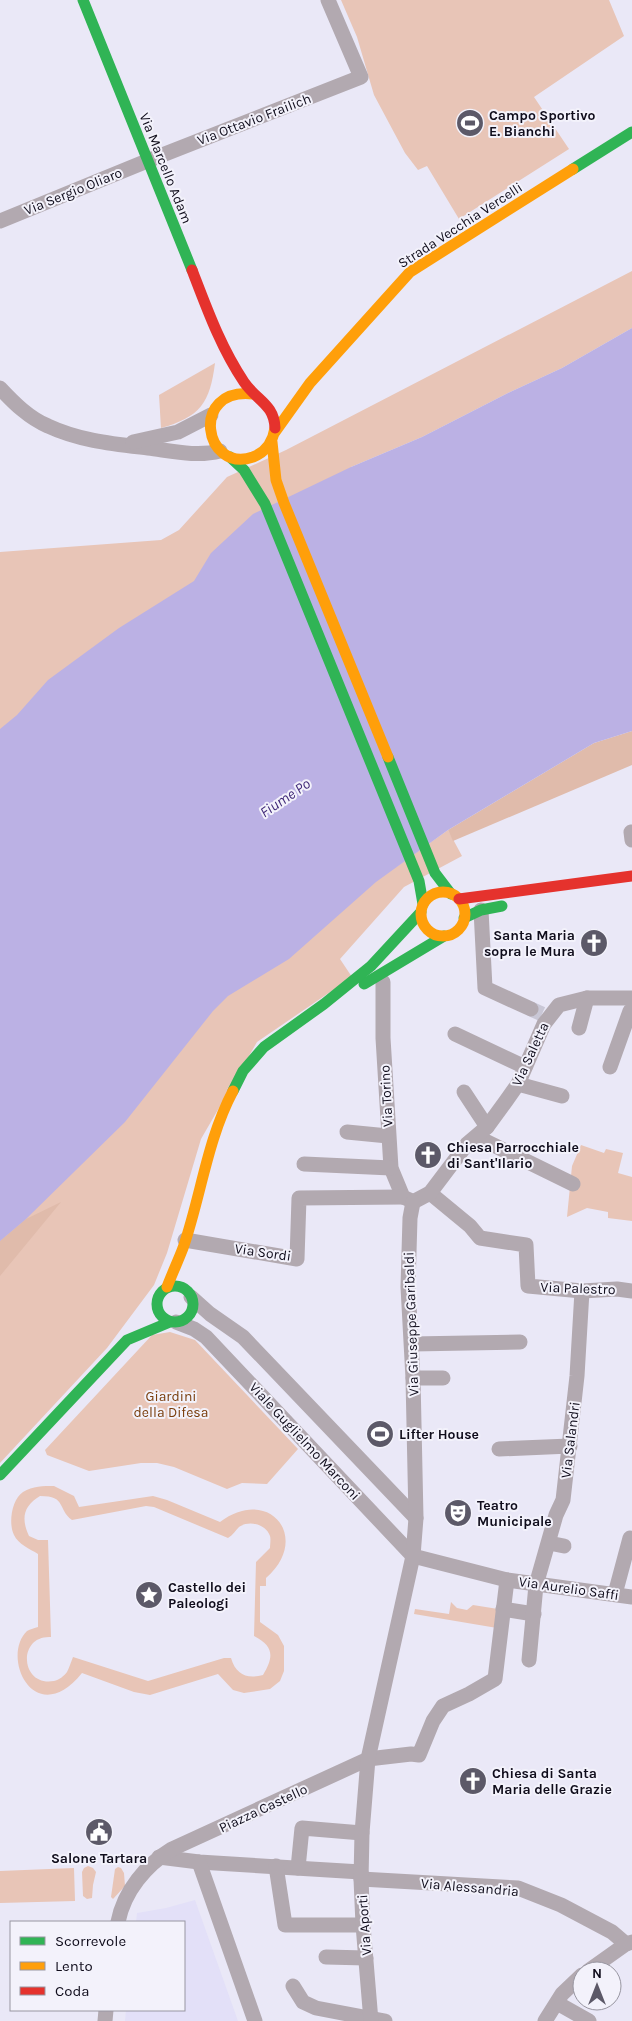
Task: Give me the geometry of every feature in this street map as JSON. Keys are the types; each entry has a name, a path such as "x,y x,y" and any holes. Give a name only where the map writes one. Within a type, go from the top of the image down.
{"main road":[{"name":"Via Marcello Adam","path":"83,0 224,347 253,394"},
{"name":"Strada Vecchia Vercelli","path":"274,437 305,390 410,272 632,132"},
{"name":"Via Marcello Adam","path":"214,410 224,391 224,347"},
{"path":"289,394 305,390"},
{"path":"324,1004 378,977 444,936 457,931 464,918 464,911 436,873 284,503 276,480 273,458 275,419 269,400 253,394 239,393 226,397 214,410 209,426 211,436 225,454 244,470 266,504 419,881 424,927 436,936 444,936"},
{"path":"225,454 243,459 253,458 265,451 274,437"},
{"path":"0,1475 113,1355 136,1335 156,1305 159,1294 167,1287 184,1244 212,1143 224,1108 243,1071 264,1047 324,1004 371,966 422,908 427,899 438,893 455,897 632,876"},
{"path":"464,918 481,910 516,904"},
{"path":"136,1335 186,1318 190,1314 193,1302 190,1295 184,1244"},
{"path":"167,1287 179,1286 190,1295"},
{"path":"156,1305 160,1316 173,1322"}],"street":[{"name":"Via Ottavio Frailich","path":"147,161 361,77 328,0"},
{"name":"Via Sergio Oliaro","path":"0,221 147,161"},
{"path":"0,388 14,404 47,426 80,438 182,453 225,454"},
{"path":"122,445 178,432 214,410"},
{"path":"481,910 484,988 540,1013"},
{"name":"Via Torino","path":"383,982 383,1038 391,1168 408,1199"},
{"path":"579,1028 587,998"},
{"name":"Via Saletta","path":"408,1199 430,1193 468,1144 482,1132 518,1084 525,1067 540,1013 559,1005 587,998 631,1006"},
{"path":"610,1067 631,1006"},
{"path":"455,1034 525,1067"},
{"path":"518,1084 562,1096"},
{"path":"464,1092 482,1132 574,1184"},
{"path":"347,1132 388,1136"},
{"path":"304,1164 391,1168"},
{"name":"Via Palestro","path":"430,1193 470,1226 480,1238 526,1245 528,1286 582,1291 617,1289 632,1291"},
{"name":"Via Sordi","path":"184,1244 298,1258 299,1198 408,1199"},
{"name":"Via Giuseppe Garibaldi","path":"408,1199 410,1218 408,1287 412,1344 416,1518"},
{"name":"Via Salandri","path":"529,1660 536,1585 556,1515 563,1500 577,1376 582,1291"},
{"name":"Viale Guglielmo Marconi","path":"190,1295 210,1314 244,1337 416,1518"},
{"name":"Viale Guglielmo Marconi","path":"173,1322 194,1329 206,1337 413,1556"},
{"path":"412,1344 520,1342"},
{"path":"413,1378 443,1378"},
{"path":"499,1448 570,1446"},
{"path":"298,1868 302,1828 362,1833 368,1759 413,1556 416,1518"},
{"path":"615,1594 630,1538"},
{"path":"549,1543 564,1546"},
{"path":"413,1556 507,1580"},
{"name":"Via Aurelio Saffi","path":"507,1580 632,1597"},
{"name":"Piazza Castello","path":"119,1919 132,1888 144,1871 159,1857 368,1759 411,1754 419,1755 432,1721 443,1706 495,1679 507,1580"},
{"path":"503,1609 534,1614"},
{"name":"Via Aporti","path":"362,1833 363,1925 366,1958 376,2020"},
{"path":"159,1857 199,1862 255,2021"},
{"name":"Via Alessandria","path":"199,1862 276,1866 518,1888 561,1905 629,1943"},
{"path":"276,1866 285,1925 363,1925"},
{"path":"603,1961 629,1943"},
{"path":"326,1957 366,1958"},
{"path":"545,2021 562,1994 572,1984"},
{"path":"293,1986 303,2002 316,2008 376,2020"},
{"path":"557,2003 589,2021"}],"shaded area":[{"path":"632,731 632,765 453,841 448,830 594,743"},
{"path":"61,1202 0,1276 0,1241 26,1219"},
{"path":"195,1900 238,2021 125,2021 126,2011 185,2011 185,1921 136,1921 137,1913"}],"green space":[{"name":"Campo Sportivo E. Bianchi","path":"341,0 609,0 624,36 534,97 569,149 459,219 427,166 418,170 405,153 374,95 357,37"},
{"path":"632,271 632,328 562,368 422,437 351,467 396,867 448,830 462,856 404,887 340,959 352,977 257,1042 201,1139 167,1253 154,1285 107,1348 0,1463 0,552 161,540 179,530 227,477 286,450"},
{"path":"215,363 210,388 201,406 185,419 161,428 159,395"},
{"path":"581,1145 604,1153 606,1149 623,1153 618,1173 632,1177 632,1221 608,1218 608,1212 587,1208 567,1217 572,1166"},
{"name":"Giardini della Difesa","path":"170,1332 195,1340 298,1449 267,1484 242,1483 227,1489 174,1467 157,1463 141,1463 89,1471 47,1455 45,1450 152,1335"},
{"path":"54,1486 74,1496 79,1507 153,1496 220,1522 238,1512 254,1510 268,1513 279,1521 285,1533 285,1547 279,1563 266,1578 266,1586 260,1586 260,1622 278,1635 284,1646 284,1671 280,1681 270,1689 244,1693 233,1690 218,1674 150,1695 134,1692 82,1673 65,1689 50,1695 37,1692 27,1683 20,1671 18,1657 20,1643 27,1631 38,1627 38,1554 18,1541 12,1530 11,1518 16,1500 23,1492 34,1487","holes":["40,1496 58,1501 64,1512 72,1520 146,1506 154,1507 228,1538 243,1525 257,1524 265,1529 270,1536 270,1548 256,1562 254,1636 261,1640 269,1648 270,1652 269,1663 263,1675 247,1676 239,1672 231,1658 224,1658 148,1681 73,1657 67,1672 58,1680 43,1681 34,1676 29,1669 28,1652 32,1644 40,1639 51,1637 48,1540 38,1540 29,1536 24,1519 27,1509 34,1500"]},
{"path":"451,1602 457,1608 467,1610 473,1605 498,1609 497,1628 414,1614 415,1609 449,1614"},
{"path":"88,1866 96,1872 92,1898 87,1899 83,1896 82,1872"},
{"path":"118,1867 124,1873 125,1886 113,1899 111,1897 115,1869"},
{"path":"74,1868 75,1901 0,1903 0,1871"}],"water":[{"name":"Fiume Po","path":"632,328 632,731 594,743 448,830 376,882 289,959 228,996 213,1011 125,1122 26,1219 0,1241 0,729 17,715 48,680 119,628 194,581 211,553 253,514 351,467 422,437 562,368"}],"tunnel":[{"path":"531,1009 542,1014"}],"traffic: fast":[{"path":"83,0 192,270"},
{"path":"573,169 632,132"},
{"path":"230,457 244,470 265,504 419,881 423,904"},
{"path":"388,757 435,873 451,894"},
{"path":"464,918 481,910 502,906"},
{"path":"233,1091 243,1071 264,1047 324,1004 371,966 421,912"},
{"path":"364,984 444,936"},
{"path":"175,1286 182,1287 188,1291 192,1297 193,1304 192,1311 188,1317 182,1321 175,1322 168,1321 162,1317 158,1311 157,1304 158,1297 162,1291 168,1287 175,1286"},
{"path":"0,1475 127,1340 170,1322"}],"traffic: slow":[{"path":"275,432 310,383 410,272 573,169"},
{"path":"253,394 233,395 219,403 212,415 211,429 215,443 223,453 236,459 253,457 268,446 275,428"},
{"path":"272,442 276,480 284,503 388,757"},
{"path":"443,892 455,896 461,902 465,914 461,926 455,932 443,936 431,932 425,926 421,914 425,902 431,896 443,892"},
{"path":"167,1287 183,1248 210,1148 233,1091"}],"traffic: jam":[{"path":"192,270 228,356 244,382 272,413 275,428"},
{"path":"459,899 632,876"}],"place":[{"name":"Campo Sportivo E. Bianchi","path":"470,123"},
{"name":"Santa Maria sopra le Mura","path":"594,943"},
{"name":"Chiesa Parrocchiale di Sant'Ilario","path":"428,1155"},
{"name":"Lifter House","path":"380,1434"},
{"name":"Teatro Municipale","path":"458,1513"},
{"name":"Castello dei Paleologi","path":"149,1595"},
{"name":"Chiesa di Santa Maria delle Grazie","path":"473,1781"},
{"name":"Salone Tartara","path":"99,1832"}]}
